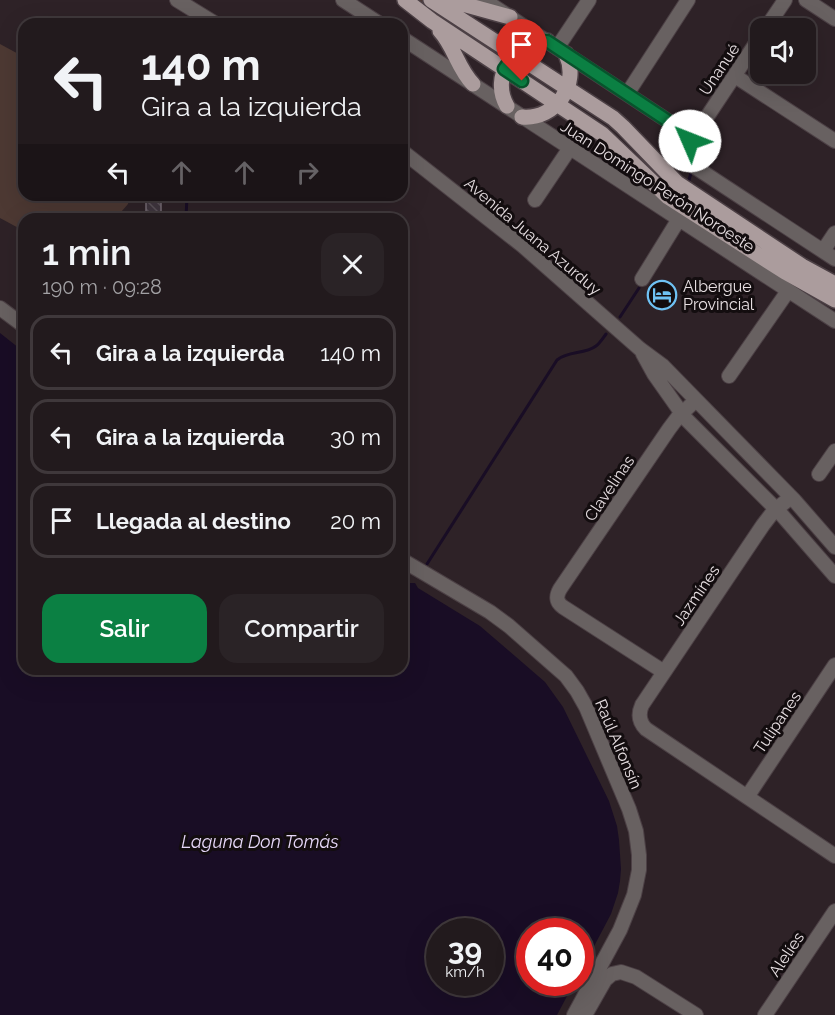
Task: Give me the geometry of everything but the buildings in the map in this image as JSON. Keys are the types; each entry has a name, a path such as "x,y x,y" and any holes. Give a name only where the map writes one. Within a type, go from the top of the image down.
{"main road":[{"path":"405,0 432,21 605,137 668,197 785,272 835,300"},
{"path":"431,0 620,124 677,183 799,264 835,284"},
{"path":"448,0 510,17"},
{"path":"432,21 445,37 465,75 473,84"},
{"path":"507,106 501,85 504,69 515,55 529,44 538,41 557,48 570,63 571,72 567,88 557,105 550,111 532,117 522,117"}],"street":[{"path":"177,0 206,18"},
{"path":"343,0 371,18"},
{"path":"557,48 589,0"},
{"path":"627,94 688,0"},
{"path":"773,18 785,0"},
{"path":"806,0 835,19"},
{"path":"488,1 673,124 685,158 689,163 835,259"},
{"name":"Juan Domingo Perón Noroeste","path":"408,42 835,321"},
{"name":"Unanué","path":"681,144 694,137 750,52"},
{"path":"735,75 835,141"},
{"path":"535,200 570,147"},
{"name":"Avenida Juana Azurduy","path":"408,156 530,252 640,349 663,366 791,497 835,547"},
{"path":"642,279 680,219"},
{"path":"823,251 835,233"},
{"path":"729,376 789,291"},
{"path":"0,308 18,322"},
{"name":"Avenida Juana Azurduy","path":"640,349 654,374 682,414 776,509 835,576"},
{"name":"Clavelinas","path":"664,672 563,608 559,604 557,594 669,429 696,400"},
{"path":"819,474 835,452"},
{"name":"Jazmínes","path":"747,797 646,729 639,718 642,705 765,520 791,497"},
{"name":"Raúl Alfonsín","path":"408,564 490,612 566,676 586,707 629,809 636,831 639,855 639,870 634,895 620,930 574,1015"},
{"name":"Tulipanes","path":"747,797 835,665"},
{"path":"747,797 835,856"},
{"name":"Alelíes","path":"765,1015 835,911"},
{"path":"585,1015 605,980 616,973 627,973 636,977 696,1015"}],"green space":[{"path":"412,0 425,0 506,54 503,62"},
{"path":"0,44 18,54 18,201 129,201 120,213 18,213 18,228 0,218"}],"water":[{"name":"Laguna Don Tomás","path":"0,333 18,347 18,675 408,675 408,582 415,583 418,588 480,626 545,682 563,707 609,801 619,840 620,881 611,914 594,946 594,918 516,918 516,996 567,996 557,1015 0,1015"}],"waterway":[{"path":"688,183 692,170"},
{"path":"186,213 187,201"},
{"path":"620,317 639,288"},
{"path":"427,564 557,360 566,355 591,349 606,334"}],"place":[{"name":"Albergue Provincial","path":"662,295"}],"route":[{"path":"522,81 504,69 517,52 526,45 547,41 671,123 676,129 681,144 690,141"}]}
